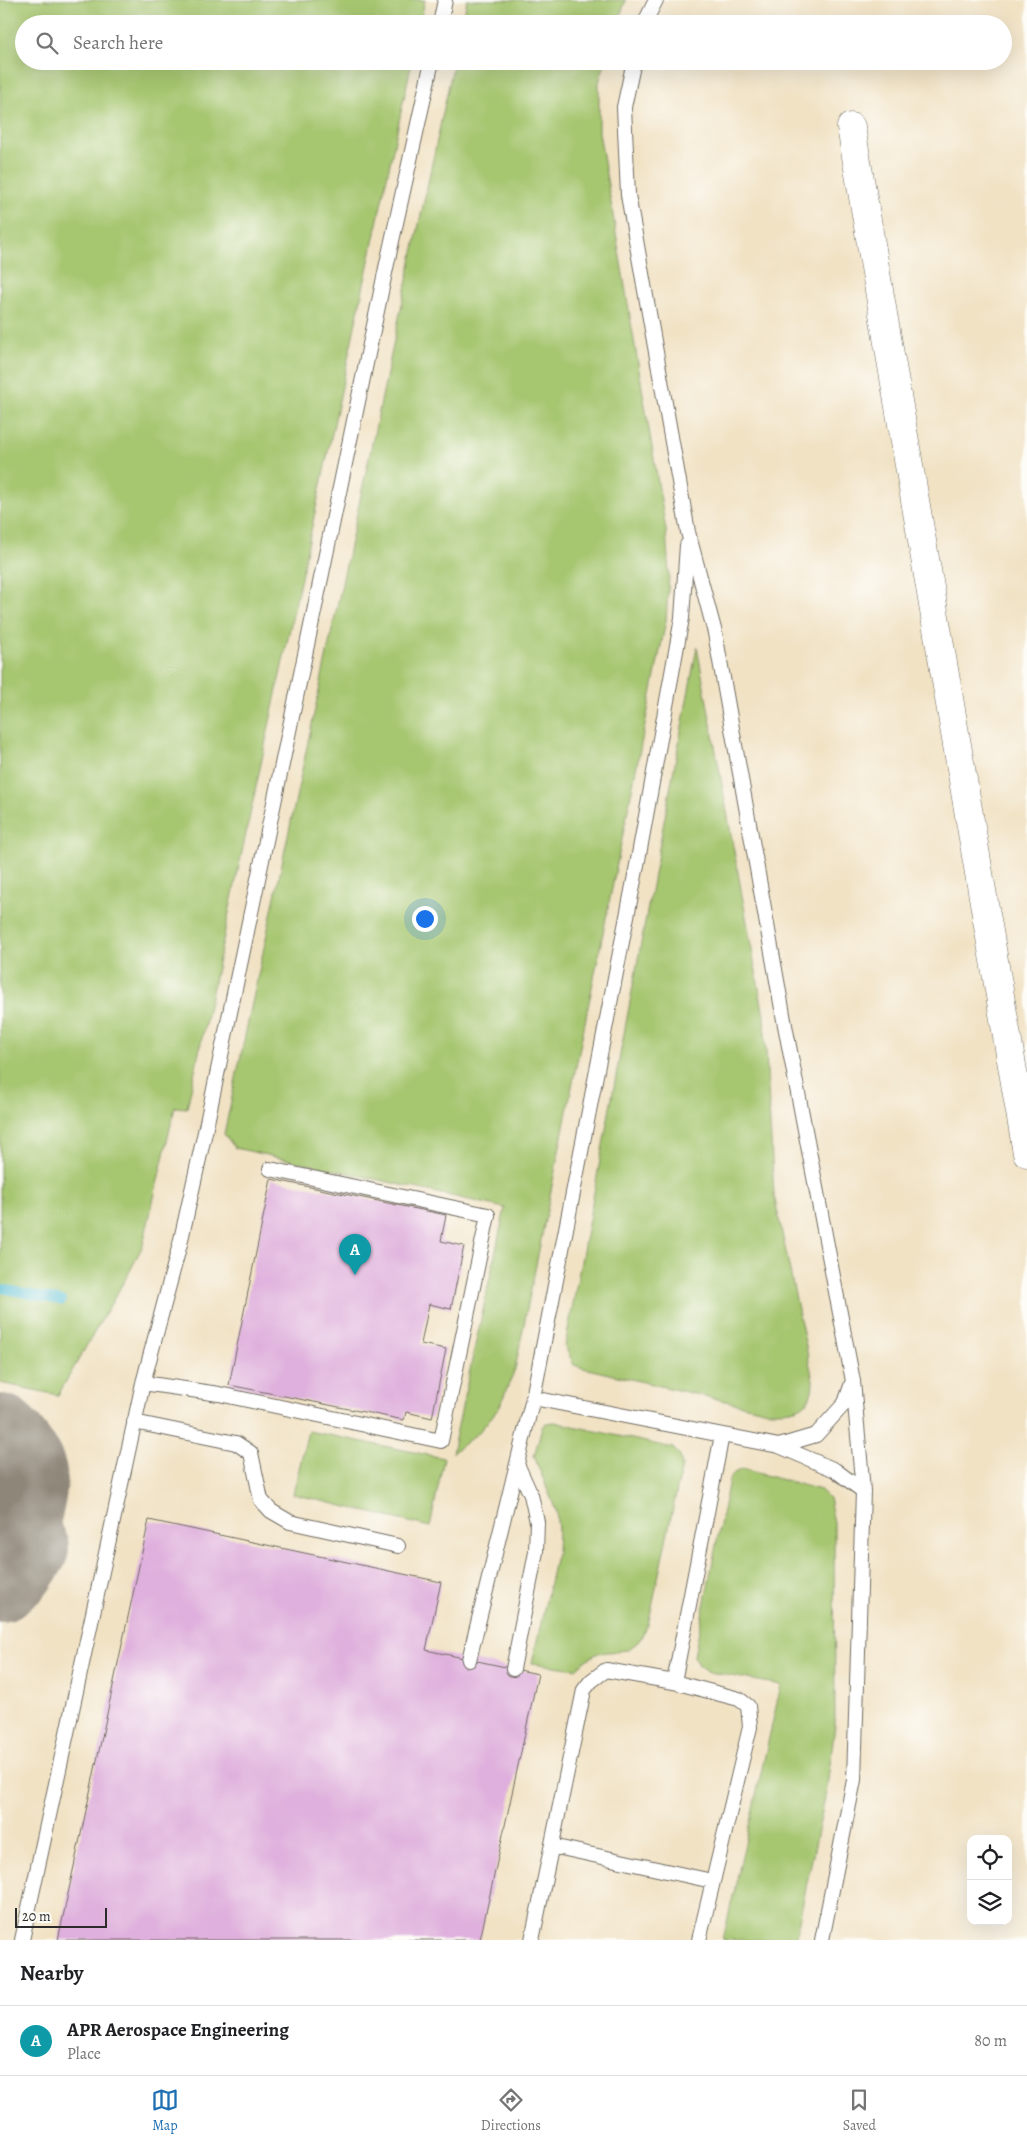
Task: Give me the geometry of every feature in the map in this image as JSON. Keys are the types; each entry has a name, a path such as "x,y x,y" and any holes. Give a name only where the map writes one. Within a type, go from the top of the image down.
{"street":[{"path":"851,128 1027,1153"}],"lane":[{"path":"442,15 445,0"},
{"path":"648,15 656,0"},
{"path":"22,1940 134,1422 176,1261 205,1132 382,288 430,70"},
{"path":"632,70 624,107 628,195 688,532 715,633 784,1020 853,1381 863,1491 854,1780 822,1940"},
{"path":"469,1660 533,1398 638,860 682,618 688,532"},
{"path":"143,1383 219,1394 441,1440 488,1215 270,1169"},
{"path":"779,1446 816,1435 845,1403 853,1381"},
{"path":"533,1398 779,1446 835,1470 863,1491"},
{"path":"134,1422 236,1443 251,1453 261,1500 271,1511 290,1522 398,1546"},
{"path":"674,1682 722,1435"},
{"path":"513,1669 536,1552 537,1522 531,1494 517,1464"},
{"path":"532,1940 584,1690 591,1680 606,1670 674,1682 739,1698 748,1706 750,1727 699,1940"},
{"path":"552,1846 712,1882"}],"green space":[{"path":"0,0 425,0 422,15 15,15 15,70 410,70 187,1108 175,1107 143,1245 130,1271 58,1395 0,1383"},
{"path":"467,0 626,0 620,15 464,15"},
{"path":"452,70 603,70 599,82 599,132 666,530 669,575 666,621 515,1369 499,1408 478,1433 452,1453 505,1208 235,1148 224,1134"},
{"path":"697,647 764,1016 774,1195 813,1380 810,1398 806,1403 786,1411 768,1411 583,1368 574,1365 565,1346"},
{"path":"555,1422 673,1448 680,1456 682,1466 648,1625 639,1641 628,1650 598,1653 576,1669 532,1663 557,1551 558,1530 556,1511 534,1456 542,1427 546,1423"},
{"path":"308,1431 444,1458 430,1527 293,1494"},
{"path":"742,1469 821,1490 829,1498 834,1523 835,1725 827,1788 795,1940 723,1940 781,1685 709,1672 698,1665 694,1656 729,1480 734,1473"}],"building":[{"path":"271,1179 446,1215 441,1241 464,1246 451,1309 429,1304 421,1344 446,1349 432,1418 406,1412 404,1420 229,1385"},
{"path":"149,1520 441,1582 426,1650 538,1674 480,1940 58,1940"}],"waterway":[{"path":"0,1288 62,1301"}],"taxiway":[{"path":"0,1435 19,1458 26,1473 25,1494 16,1530 28,1548 15,1568 0,1581"}],"place":[{"name":"APR Aerospace Engineering","path":"355,1275"}]}
